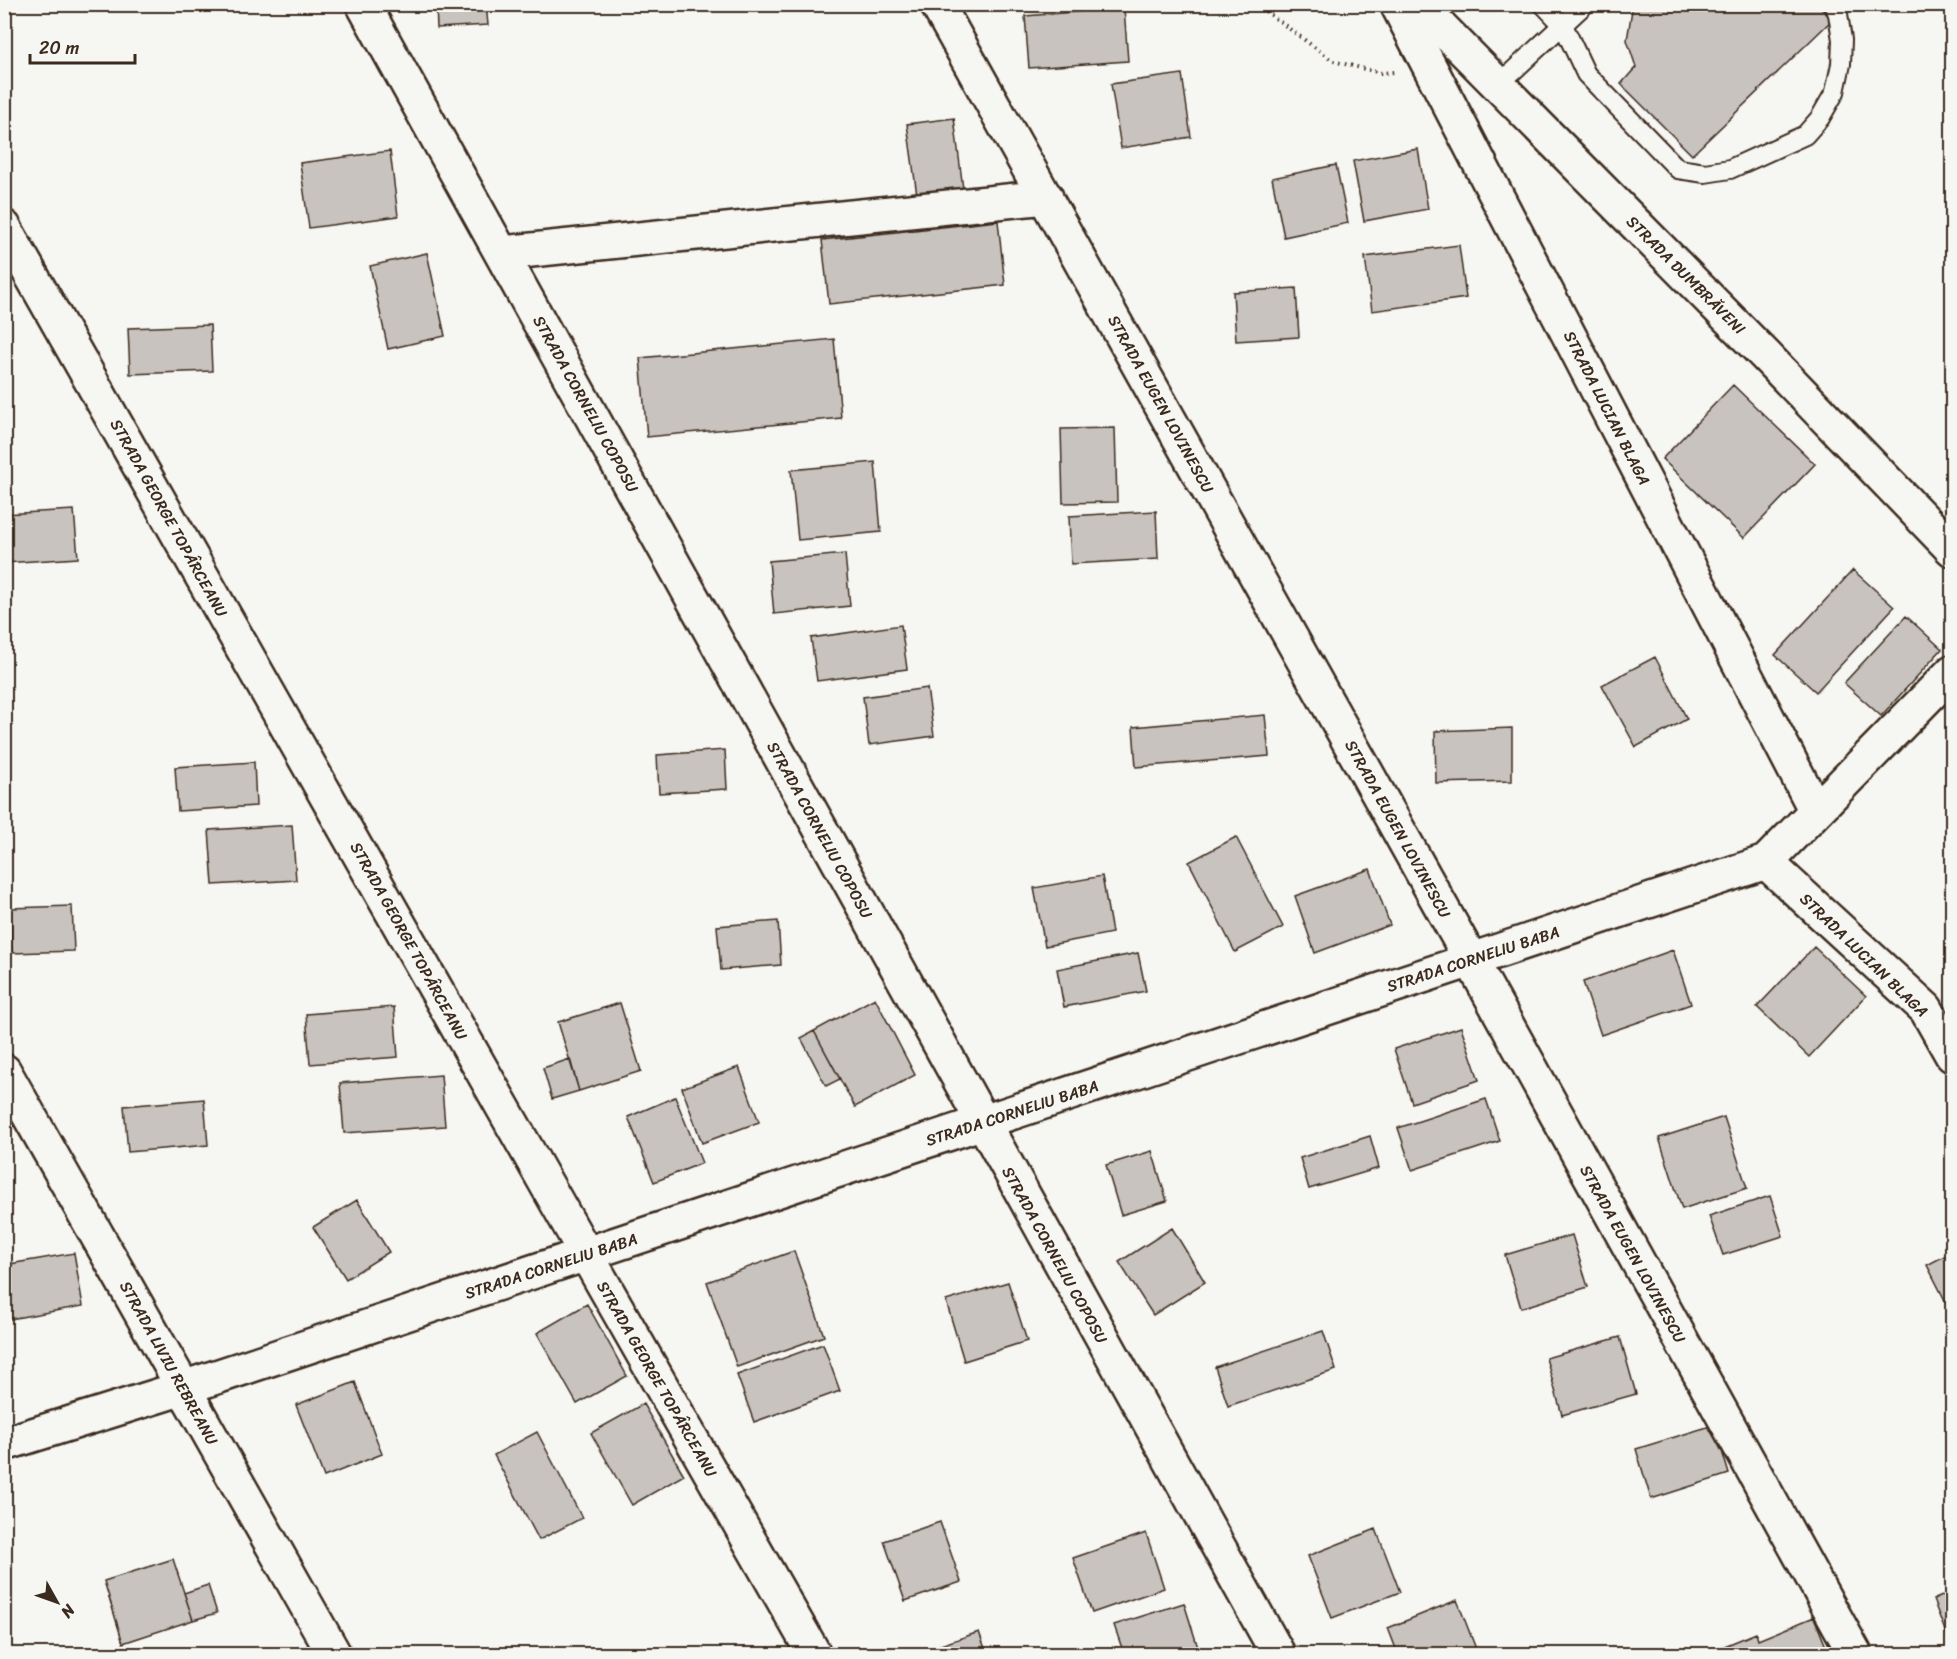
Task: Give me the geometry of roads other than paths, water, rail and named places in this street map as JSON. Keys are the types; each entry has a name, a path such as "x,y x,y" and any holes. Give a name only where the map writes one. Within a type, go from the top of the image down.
{"street":[{"name":"STRADA CORNELIU COPOSU","path":"363,4 981,1123 1278,1654"},
{"name":"STRADA EUGEN LOVINESCU","path":"937,4 1471,960 1855,1654"},
{"name":"STRADA LUCIAN BLAGA","path":"1397,4 1816,811"},
{"name":"STRADA DUMBRĂVENI","path":"1418,4 1953,549"},
{"path":"502,253 1046,197"},
{"name":"STRADA GEORGE TOPÂRCEANU","path":"4,227 814,1654"},
{"name":"STRADA CORNELIU BABA","path":"4,1444 183,1388 1766,862 1953,672"},
{"name":"STRADA LUCIAN BLAGA","path":"1766,862 1926,1009 1953,1055"},
{"name":"STRADA LIVIU REBREANU","path":"4,1071 334,1654"}],"lane":[{"path":"1543,4 1563,25 1586,74 1678,169 1705,173 1730,170 1805,135 1820,118 1835,92 1840,64 1842,40 1838,14 1833,4"},
{"path":"1498,85 1585,4"}]}
